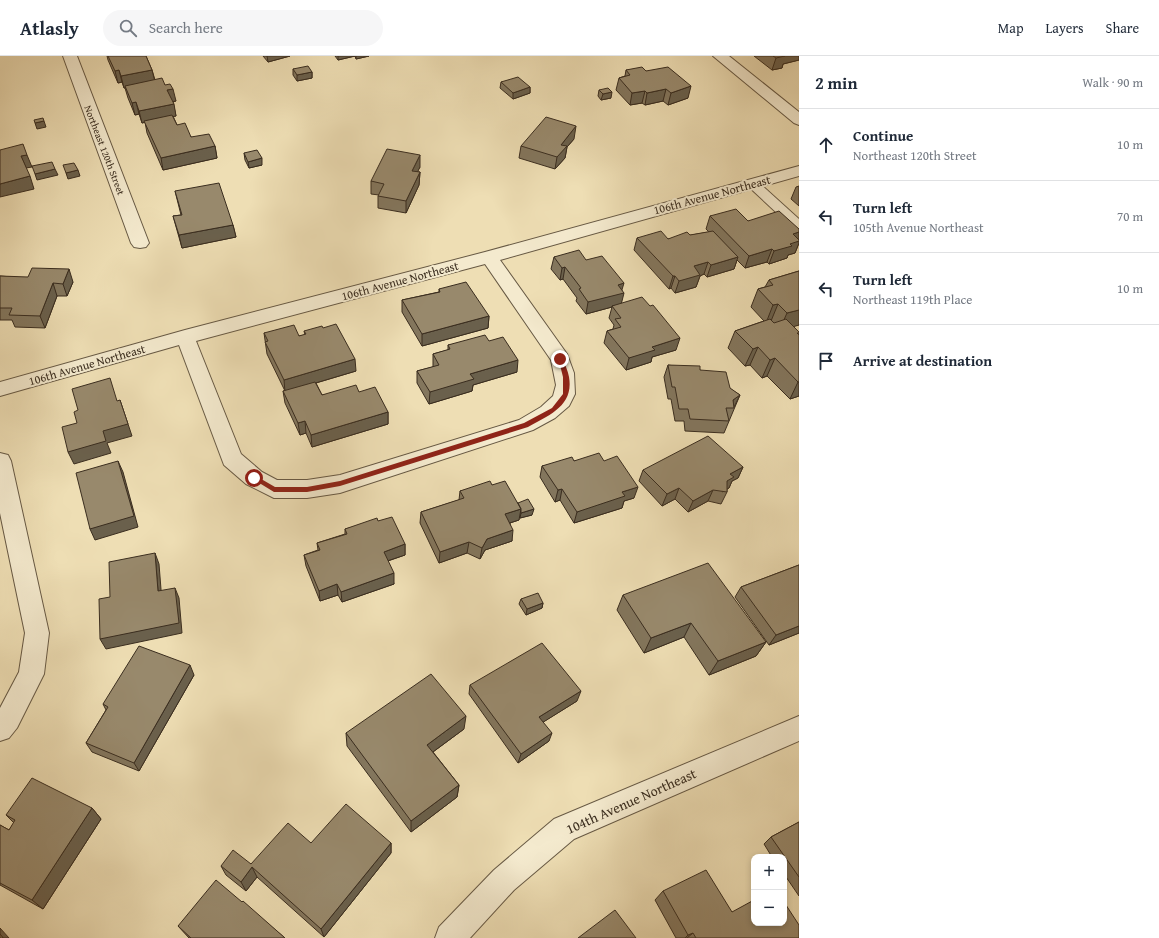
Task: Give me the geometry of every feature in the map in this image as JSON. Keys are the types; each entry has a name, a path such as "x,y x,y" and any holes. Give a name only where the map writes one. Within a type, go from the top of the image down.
{"street":[{"name":"Northeast 120th Street","path":"70,56 140,243"},
{"path":"720,56 799,120"},
{"name":"106th Avenue Northeast","path":"0,389 185,337 489,257 799,171"},
{"path":"185,337 232,459 254,478 274,489 307,489 340,484 526,425 554,409 566,395 566,377 560,359 489,257"},
{"path":"0,461 37,633 31,674 8,719 0,729"},
{"name":"104th Avenue Northeast","path":"450,938 504,880 564,829 799,728"}],"lane":[{"path":"753,184 799,226"}],"building":[{"path":"108,56 146,56 152,70 121,76 119,70 115,71"},
{"path":"773,56 785,56 776,58"},
{"path":"308,66 312,72 297,75 293,69"},
{"path":"642,67 646,71 668,67 691,86 671,93 666,89 647,93 645,91 632,93 619,78 630,75 626,70"},
{"path":"518,77 530,87 513,93 501,82"},
{"path":"162,78 165,85 170,84 173,89 167,90 174,104 139,111 136,102 132,103 125,86"},
{"path":"608,88 612,92 603,94 599,90"},
{"path":"172,115 177,125 185,123 191,137 209,134 215,146 161,158 144,121"},
{"path":"546,117 576,126 561,145 567,146 557,157 521,146"},
{"path":"43,118 44,121 35,123 34,120"},
{"path":"23,144 27,155 21,156 30,176 0,184 0,150"},
{"path":"387,149 420,155 412,171 420,172 406,201 378,196 384,184 371,181"},
{"path":"257,150 262,158 248,162 244,153"},
{"path":"52,162 55,169 35,174 32,166"},
{"path":"74,163 78,170 66,173 63,165"},
{"path":"219,183 233,225 179,235 173,216 182,215 175,191"},
{"path":"736,209 748,221 779,211 799,229 799,232 793,234 799,241 790,244 792,246 774,251 772,249 749,256 710,216"},
{"path":"661,231 668,239 687,232 690,235 713,231 738,257 711,265 708,262 694,266 700,275 679,281 637,238"},
{"path":"579,250 586,260 602,256 624,283 618,285 624,293 588,302 579,289 581,288 565,267 562,268 554,257"},
{"path":"32,268 69,269 63,284 53,283 40,316 9,315 12,308 0,308 0,276 28,277"},
{"path":"799,271 799,310 787,313 778,304 773,305 758,289 773,285 769,280"},
{"path":"466,282 489,316 422,334 402,300 440,292 439,289"},
{"path":"642,297 650,306 653,305 680,338 652,347 655,350 629,358 607,331 621,327 615,319 621,318 612,306"},
{"path":"770,319 774,323 786,319 799,332 797,333 799,335 799,382 775,358 770,360 758,347 753,349 735,331"},
{"path":"336,324 355,359 284,380 265,342 268,341 264,333 294,325 299,336 306,334 304,331"},
{"path":"485,335 489,341 503,337 518,360 470,374 474,379 430,392 417,371 439,365 433,354 450,349 448,345"},
{"path":"668,365 700,366 700,370 726,372 730,388 740,395 733,400 734,408 726,408 729,421 690,419 688,409 679,409 675,387 672,387"},
{"path":"110,378 117,401 120,400 128,424 103,431 106,441 68,452 62,427 77,423 74,412 78,410 72,389"},
{"path":"315,382 322,395 356,385 359,392 375,387 388,412 311,435 305,421 298,423 283,391"},
{"path":"708,436 743,467 730,474 734,477 727,481 727,492 713,490 693,501 679,488 667,494 643,470"},
{"path":"599,453 604,461 617,456 638,487 622,492 625,496 577,512 562,489 558,490 542,466 572,457 574,461"},
{"path":"118,461 134,516 90,529 76,473"},
{"path":"490,481 492,485 505,481 521,509 505,514 513,530 487,539 482,548 469,542 440,552 421,512 464,498 460,491"},
{"path":"528,499 534,509 521,513 518,503"},
{"path":"392,517 405,544 384,552 394,573 341,592 337,584 319,591 304,555 320,550 317,543 347,534 345,529 377,518 378,521"},
{"path":"155,553 158,591 175,588 179,623 100,639 99,599 110,597 109,562"},
{"path":"708,563 766,642 718,661 691,623 651,638 623,595"},
{"path":"799,565 799,626 776,635 741,587"},
{"path":"538,593 543,603 527,609 521,599"},
{"path":"542,643 581,691 539,717 552,733 521,754 470,685"},
{"path":"139,646 190,665 134,763 86,743 108,707 103,704"},
{"path":"431,674 466,716 427,745 459,785 411,821 346,733"},
{"path":"32,778 92,808 32,900 0,883 0,825 9,830 15,820 6,815"},
{"path":"346,804 391,843 321,929 252,867 241,882 221,866 233,850 251,864 288,823 311,843"},
{"path":"799,822 799,877 787,860 787,854 783,854 771,837"},
{"path":"706,870 732,912 751,902 751,926 787,926 787,907 799,925 799,938 696,938 693,933 688,935 663,891"},
{"path":"216,880 242,902 243,901 285,938 191,938 178,926"},
{"path":"615,910 636,938 578,938"}],"route":[{"path":"254,478 274,489 307,489 340,484 526,425 554,409 566,395 566,377 560,359"}]}
